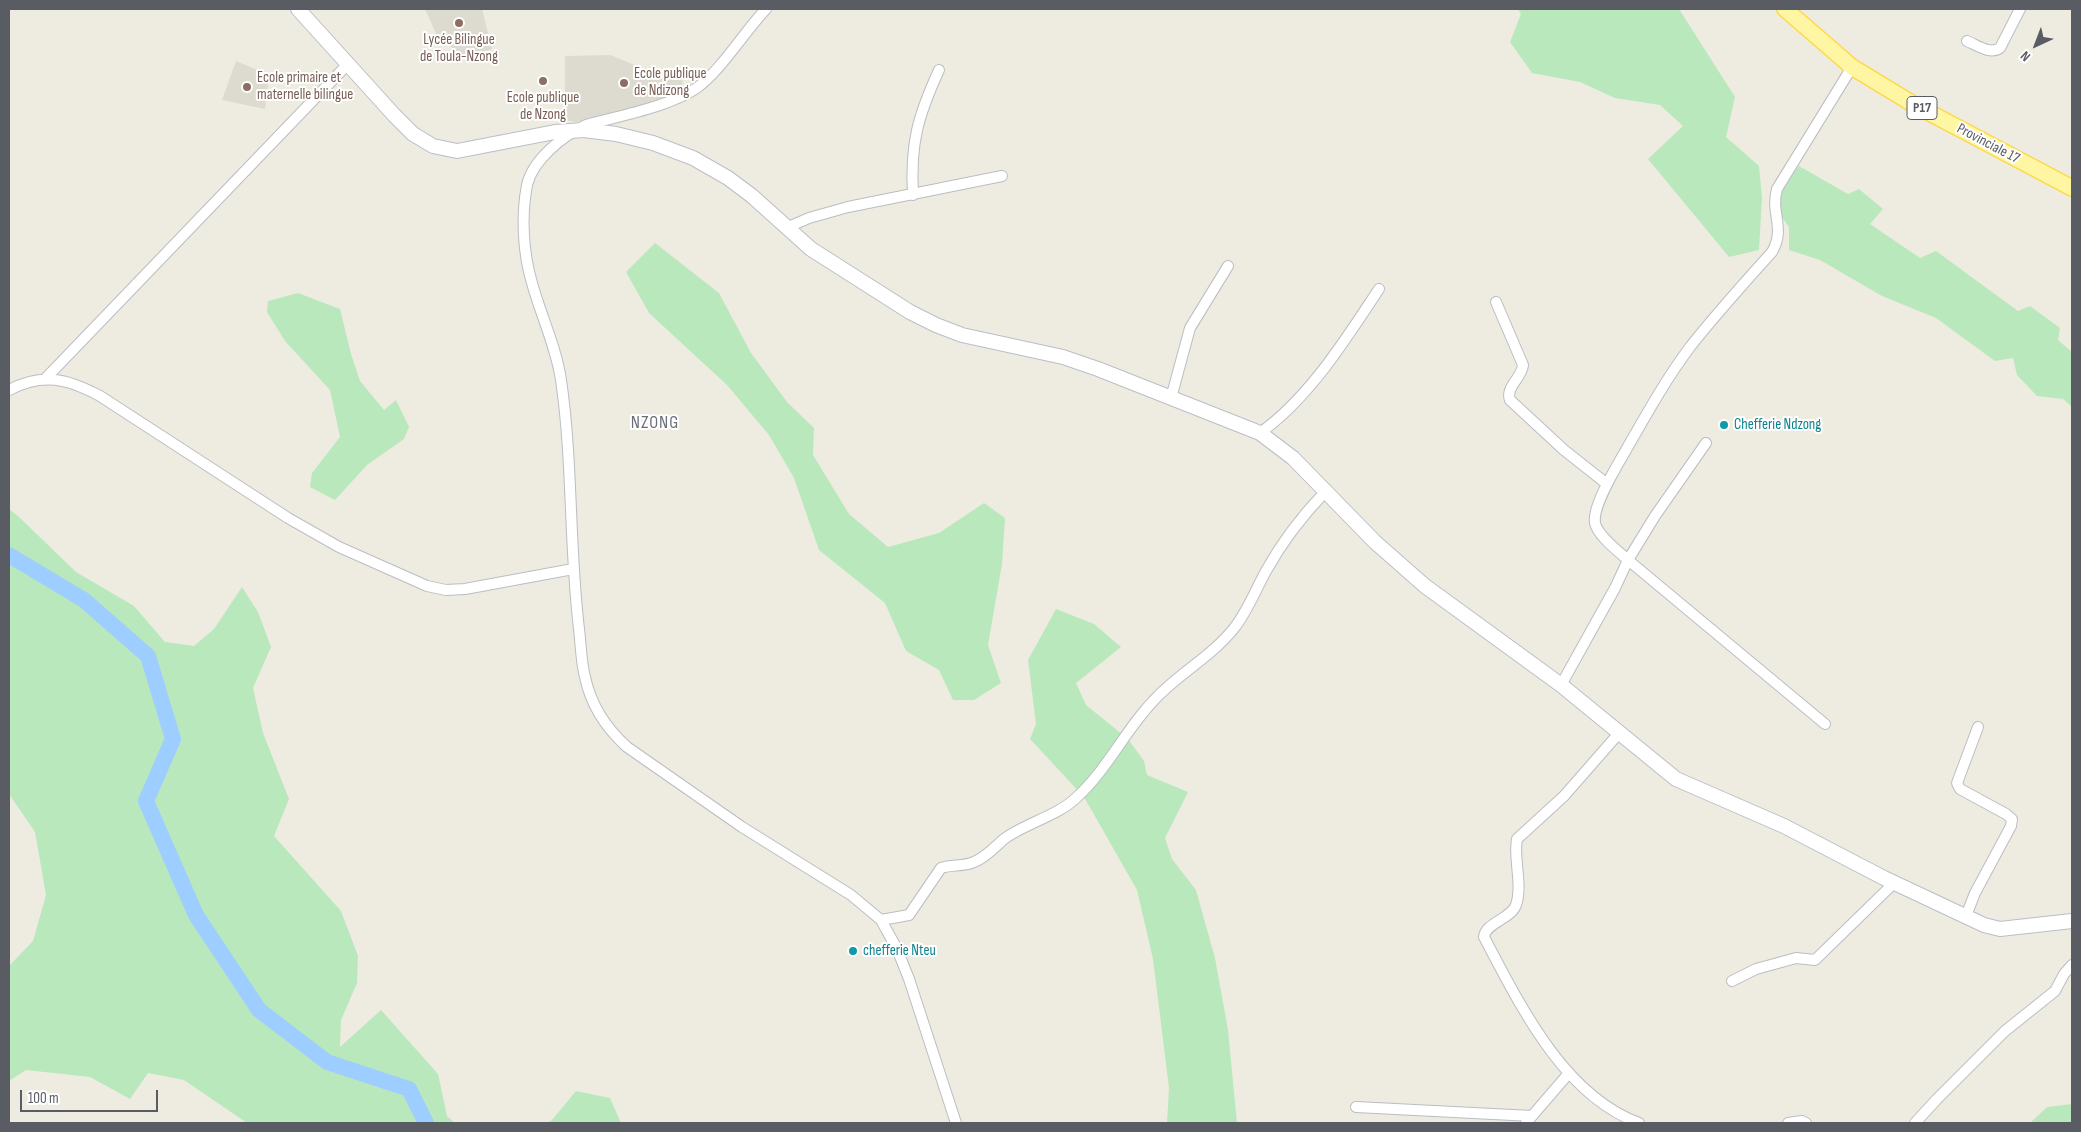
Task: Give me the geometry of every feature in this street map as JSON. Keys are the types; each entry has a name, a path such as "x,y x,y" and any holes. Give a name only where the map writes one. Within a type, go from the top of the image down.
{"main road":[{"name":"Provinciale 17","path":"1785,9 1852,67 1913,104 2072,188"}],"street":[{"path":"298,9 347,65 413,134 433,146 457,151 556,132 574,131 616,134 653,143 693,158 728,178 752,196 786,228 830,261 910,312 936,325 962,335 1063,358 1260,433 1293,458 1375,542 1425,586 1561,684 1676,779 1784,826 1894,883 1966,916 2000,929 2072,920"},
{"path":"766,9 714,72 699,86 671,101 586,125 574,131 546,155 534,169 528,184 524,213 525,244 531,281 550,332 561,382 573,569 584,677 591,700 601,718 613,734 634,752 742,827 851,895 881,920 897,949 909,979 956,1123"},
{"path":"1967,41 1990,51 1996,51 2000,48 2020,9"},
{"path":"46,378 347,65"},
{"path":"1826,724 1628,560 1602,535 1595,523 1606,484 1666,382 1726,303 1772,252 1777,243 1779,231 1774,209 1774,198 1777,189 1852,67"},
{"path":"913,195 913,148 923,106 938,70"},
{"path":"786,228 809,218 848,207 1002,176"},
{"path":"1170,398 1190,328 1228,266"},
{"path":"1260,433 1288,410 1320,372 1379,289"},
{"path":"1496,302 1523,365 1510,390 1508,396 1510,400 1564,450 1606,484"},
{"path":"9,390 46,378 63,380 80,386 100,396 288,518 339,548 427,586 446,590 465,589 573,569"},
{"path":"1561,684 1615,588 1628,560 1655,516 1706,443"},
{"path":"881,920 909,915 941,868 948,865 966,865 976,862 1018,830 1076,799 1104,767 1137,720 1159,695 1218,646 1236,626 1279,549 1309,509 1325,492"},
{"path":"1966,916 1979,886 2011,826 2012,819 1960,789 1957,783 1978,727"},
{"path":"1620,732 1564,796 1517,839 1519,871 1516,904 1509,913 1485,933 1484,937 1519,1001 1569,1073 1591,1095 1609,1109 1639,1123"},
{"path":"1732,981 1756,969 1796,958 1815,960 1894,883"},
{"path":"1915,1123 1936,1099 2005,1031 2055,991 2064,974 2072,965"},
{"path":"1356,1107 1529,1120 1569,1073"},
{"path":"1788,1123 1802,1121 1806,1123"}],"shaded area":[{"name":"Lycée Bilingue de Toula-Nzong","path":"425,9 482,9 492,49 467,58 438,38"},
{"name":"Ecole publique de Ndizong","path":"610,55 642,68 683,74 682,92 627,110 576,122 565,120 565,56"},
{"name":"Ecole primaire et maternelle bilingue","path":"236,61 269,75 265,109 222,100"}],"green space":[{"path":"1518,9 1679,9 1735,97 1726,137 1759,166 1762,198 1759,250 1729,257 1648,159 1683,126 1660,105 1615,98 1580,82 1532,73 1510,42 1521,14"},
{"path":"1799,166 1848,194 1859,189 1883,209 1870,224 1920,258 1936,251 2018,311 2030,306 2060,328 2058,340 2072,352 2072,407 2063,399 2037,396 2017,375 2013,358 1995,361 1936,318 1882,296 1820,260 1789,250 1789,227 1781,216 1780,201 1783,186"},
{"path":"655,243 719,293 751,353 787,402 814,428 813,455 849,514 888,547 939,533 984,503 1005,518 1002,564 988,645 1001,683 974,700 953,700 939,670 906,651 885,603 819,550 794,478 769,435 727,385 649,313 626,272"},
{"path":"298,293 340,309 360,381 384,410 396,400 409,427 404,439 367,465 335,500 310,487 312,473 340,437 330,390 285,341 267,312 268,301"},
{"path":"9,509 76,572 134,606 165,642 194,646 214,629 242,587 258,612 271,647 253,688 263,733 289,799 274,836 341,911 358,956 357,983 341,1020 340,1047 381,1010 438,1074 447,1116 455,1123 247,1123 184,1080 148,1073 130,1099 90,1077 26,1070 9,1081 9,966 33,941 46,895 35,832 9,794"},
{"path":"1056,609 1094,624 1121,647 1076,683 1086,705 1128,739 1144,761 1147,775 1188,792 1165,838 1172,859 1196,890 1215,958 1228,1030 1237,1123 1167,1123 1169,1088 1153,959 1137,890 1084,797 1030,739 1036,724 1028,660"},
{"path":"576,1091 610,1098 621,1123 547,1123 552,1120"},
{"path":"2072,1104 2072,1123 2030,1123 2047,1107"}],"waterway":[{"path":"9,555 84,600 148,656 173,739 146,801 196,915 259,1010 327,1062 409,1089 426,1123"}],"place":[{"name":"Lycée Bilingue de Toula-Nzong","path":"459,23"},
{"name":"Ecole publique de Nzong","path":"543,81"},
{"name":"Ecole publique de Ndizong","path":"624,83"},
{"name":"Ecole primaire et maternelle bilingue","path":"247,87"},
{"name":"Chefferie Ndzong","path":"1724,425"},
{"name":"chefferie Nteu","path":"853,951"}],"district":[{"name":"NZONG","path":"655,423"}]}
